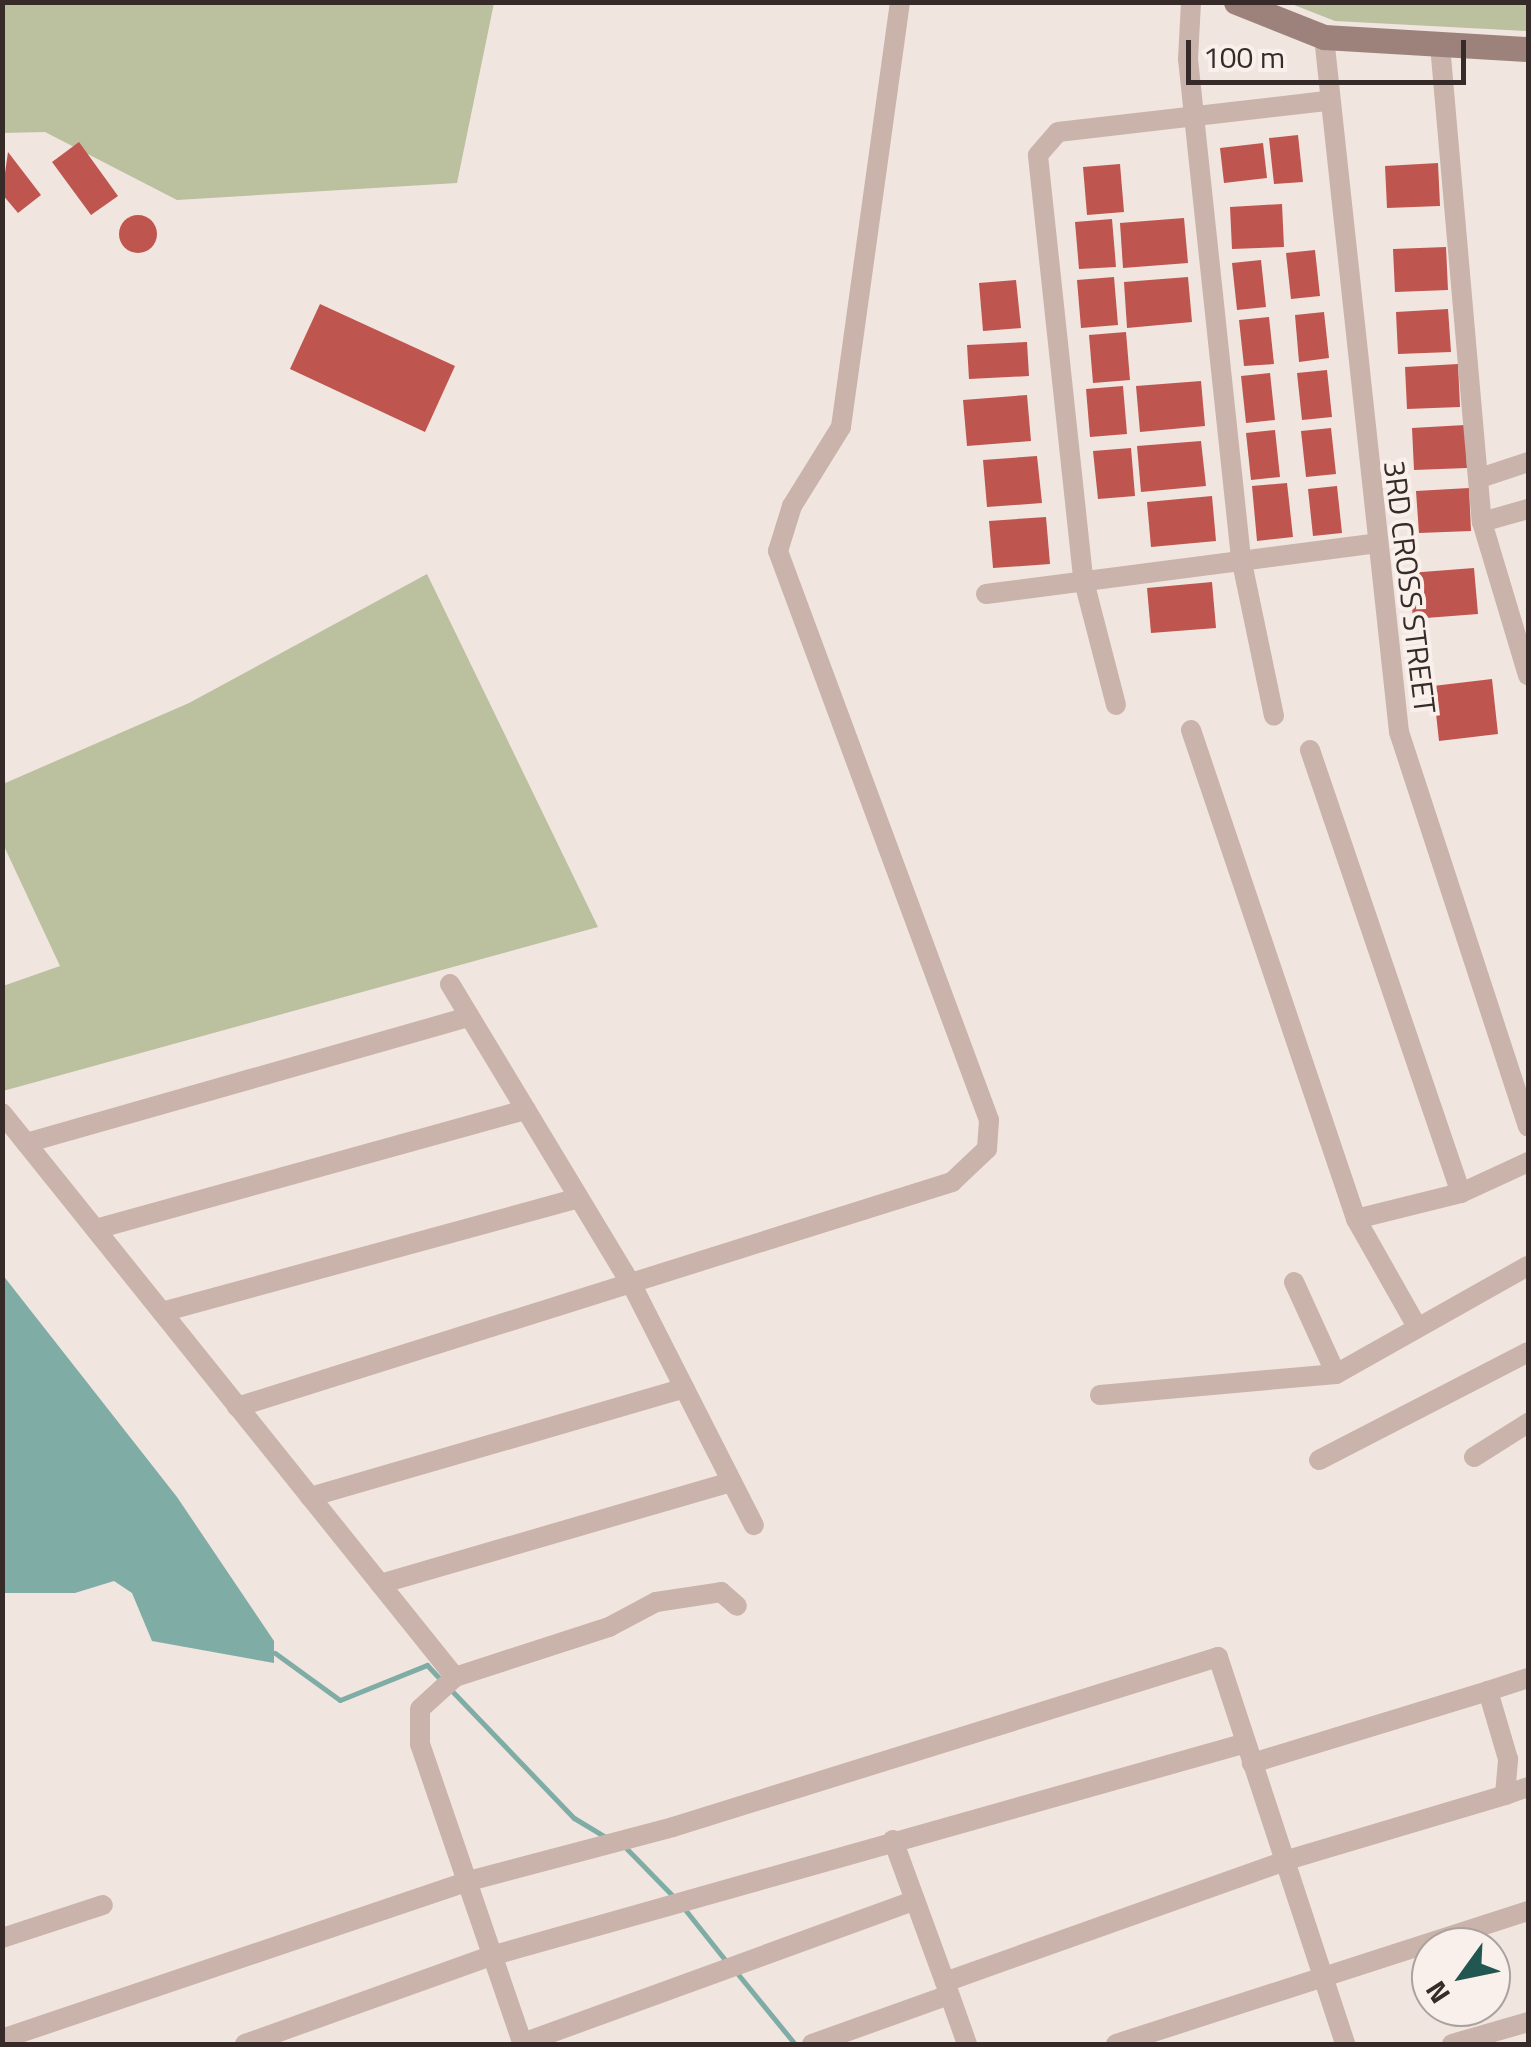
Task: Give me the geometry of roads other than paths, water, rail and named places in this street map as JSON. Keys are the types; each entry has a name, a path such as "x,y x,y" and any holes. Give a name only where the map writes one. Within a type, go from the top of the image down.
{"main road":[{"path":"1236,2 1324,37 1528,48"}],"street":[{"path":"237,1406 633,1288 952,1182 988,1149 989,1120 778,552 792,506 841,427 900,2"},
{"path":"1191,2 1194,116 1242,558 1274,716"},
{"name":"3RD CROSS STREET","path":"1324,37 1326,100 1372,544 1399,732 1528,1126"},
{"path":"1440,45 1482,522 1528,675"},
{"path":"1116,704 1083,577 1038,155 1058,132 1326,100"},
{"path":"1480,478 1528,462"},
{"path":"1482,522 1528,509"},
{"path":"986,594 1083,577 1372,544"},
{"path":"1191,730 1356,1219 1416,1326"},
{"path":"1310,750 1461,1193"},
{"path":"450,984 633,1288 754,1525"},
{"path":"26,1143 469,1017"},
{"path":"96,1229 526,1110"},
{"path":"2,1113 455,1677"},
{"path":"1356,1219 1461,1193 1528,1162"},
{"path":"162,1312 579,1198"},
{"path":"1100,1395 1336,1374 1528,1266"},
{"path":"1294,1282 1336,1374"},
{"path":"1319,1460 1528,1352"},
{"path":"310,1497 684,1388"},
{"path":"1474,1456 1528,1423"},
{"path":"380,1584 732,1482"},
{"path":"737,1606 722,1592 656,1602 610,1626 455,1677 420,1709 420,1744 523,2044 915,1900"},
{"path":"2,2039 465,1882 673,1828 1218,1657 1346,2044"},
{"path":"244,2044 491,1956 893,1840 1249,1753 1488,1692 1528,1678"},
{"path":"1488,1692 1508,1760 1504,1795"},
{"path":"812,2044 947,1988 1284,1861 1528,1787"},
{"path":"893,1840 968,2044"},
{"path":"2,1938 102,1905"},
{"path":"1116,2044 1528,1911"},
{"path":"1452,2044 1528,2022"}],"water":[{"path":"2,1274 177,1497 274,1641 274,1663 152,1641 132,1593 114,1581 75,1593 3,1593"}],"waterway":[{"path":"275,1653 340,1700 427,1665 444,1683"},
{"path":"452,1691 574,1818 606,1837"},
{"path":"625,1847 676,1899"},
{"path":"683,1907 726,1961"},
{"path":"737,1973 795,2044"}]}
